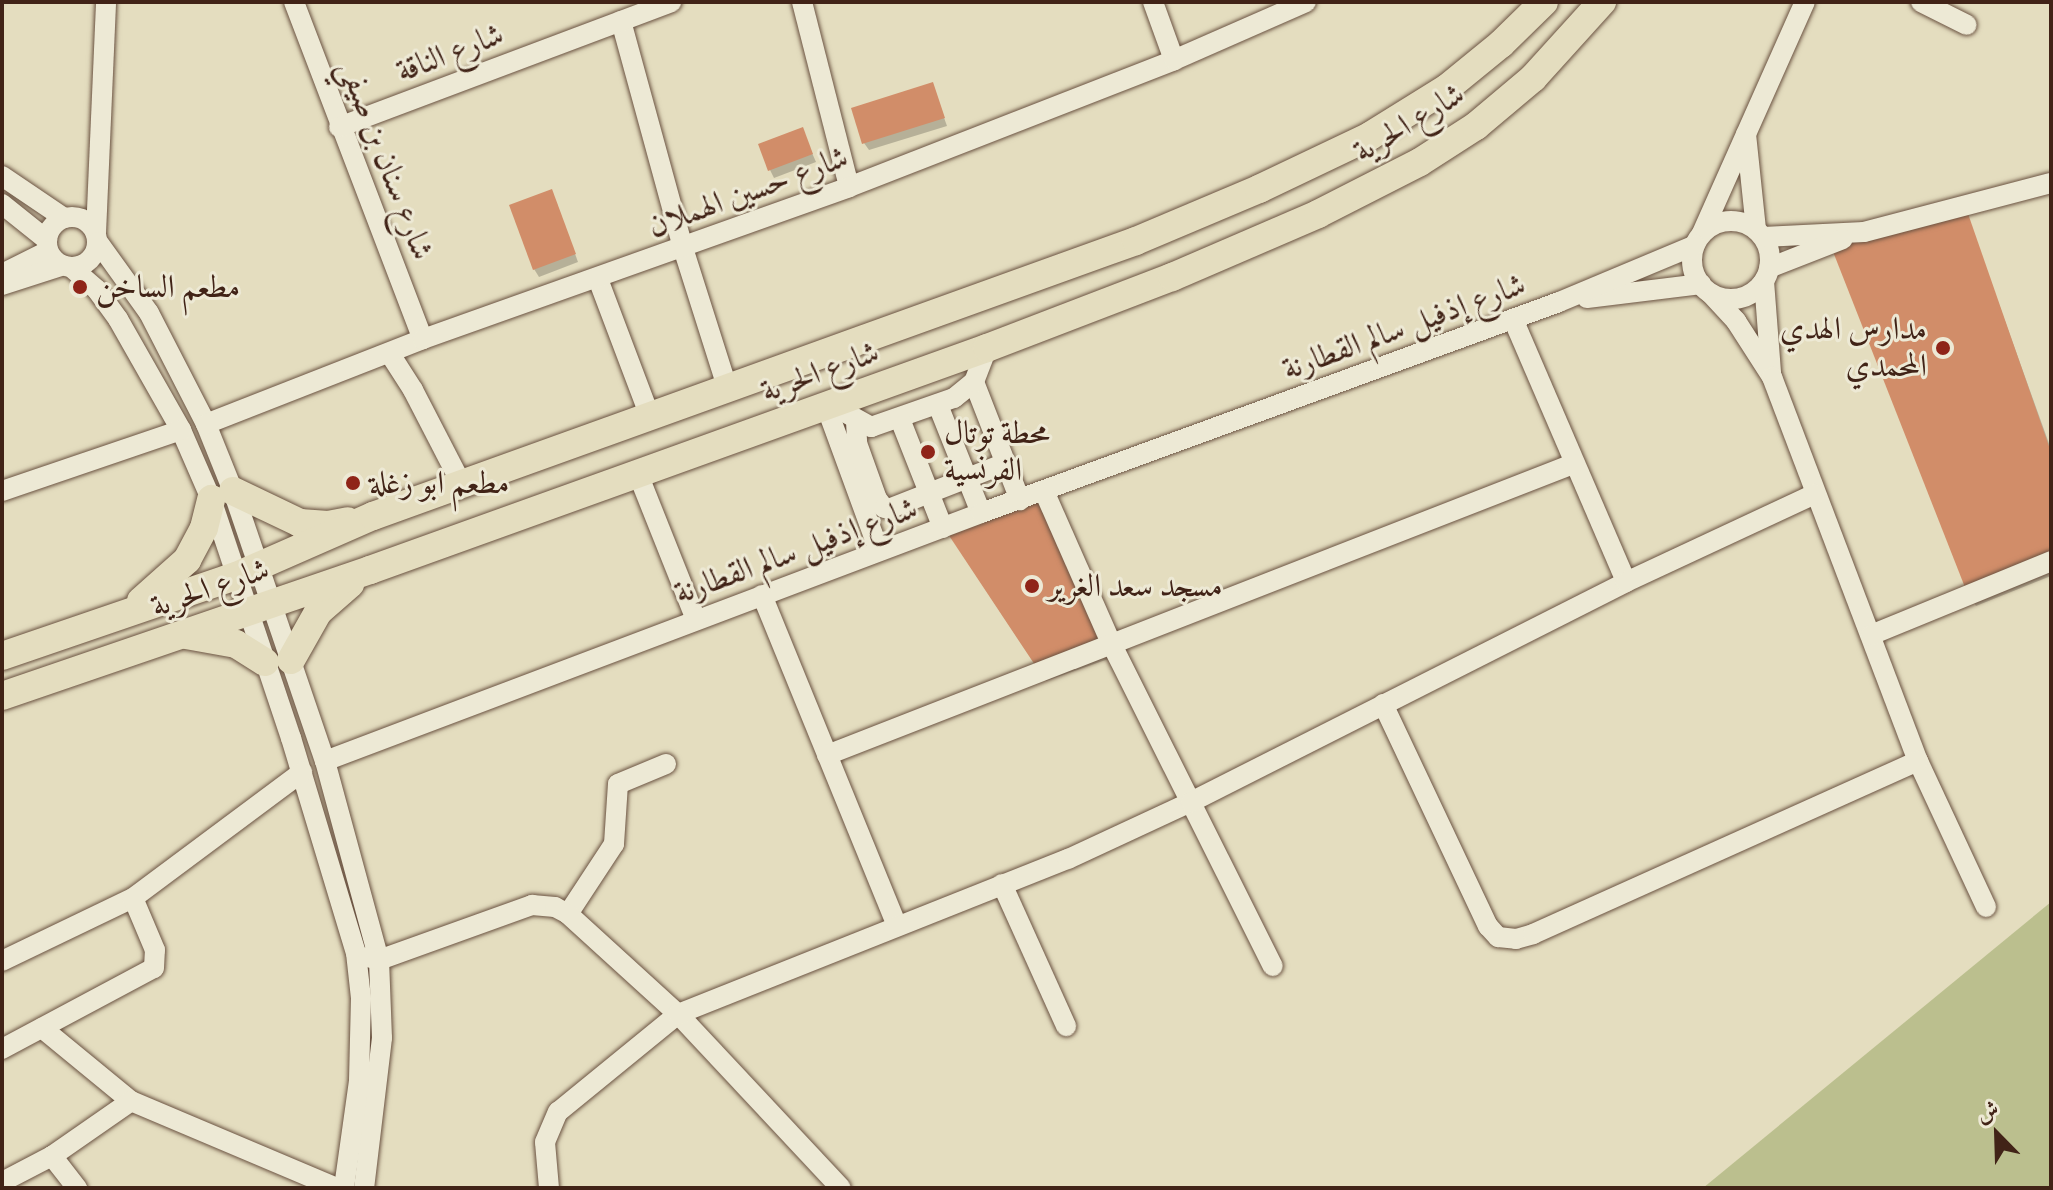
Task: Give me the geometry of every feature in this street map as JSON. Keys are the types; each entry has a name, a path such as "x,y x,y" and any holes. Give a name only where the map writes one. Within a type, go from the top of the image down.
{"highway":[{"name":"شارع الحرية","path":"2,656 248,572 373,516 1136,241 1259,189 1370,136 1447,88 1501,44 1544,2"},
{"name":"شارع الحرية","path":"2,696 370,570 987,348 1172,277 1318,214 1420,162 1476,126 1533,78 1602,2"},
{"path":"121,616 163,585 187,560 222,495 300,523 328,525 373,516"},
{"path":"177,634 227,641 278,661 331,597 370,570"}],"street":[{"path":"2,274 57,256 90,261 97,238 106,2"},
{"name":"شارع سنان بن صيفي","path":"294,2 339,127 423,339"},
{"name":"شارع الناقة","path":"339,127 671,2"},
{"path":"802,2 849,187"},
{"path":"1153,2 1174,60"},
{"name":"شارع حسين الهملان","path":"206,424 423,339 849,187 1174,60 1306,2"},
{"path":"1805,2 1745,130 1692,259 1706,289 1736,321 1772,377 1918,761 1986,907"},
{"path":"1921,2 1967,25"},
{"path":"621,21 683,248 727,387"},
{"path":"1745,130 1759,233 1769,252 1766,275 1772,377"},
{"path":"57,256 49,231 69,217 100,175"},
{"path":"2,176 69,217 83,219 149,313 206,424 222,495 278,661 325,761 379,960 382,1038 364,1188"},
{"path":"1706,289 1740,298 1753,292 1766,275 1857,233 2051,183"},
{"path":"2,204 97,290 118,319 222,495"},
{"path":"1698,239 1728,221 1759,233 1857,233"},
{"name":"شارع إذفيل سالم القطارنة","path":"325,761 981,513 1559,302 1698,239"},
{"path":"2,285 57,256"},
{"path":"598,279 649,414"},
{"name":"شارع إذفيل سالم القطارنة","path":"1559,302 1706,289"},
{"path":"1513,319 1626,582"},
{"path":"830,404 871,427 900,419 962,394 974,382 987,348"},
{"path":"390,354 413,390 461,483"},
{"path":"974,382 1020,500"},
{"path":"830,404 879,551"},
{"path":"938,405 981,513"},
{"path":"900,419 943,528"},
{"path":"856,421 857,443 881,505 891,508 1006,463"},
{"path":"2,491 181,430"},
{"path":"827,755 1573,464"},
{"path":"638,474 696,620"},
{"path":"1044,491 1112,645 1273,966"},
{"path":"549,1188 545,1142 558,1112 678,1014 1002,884 1191,802 1626,582 1815,494"},
{"path":"1871,635 2051,562"},
{"path":"762,595 896,924"},
{"path":"278,661 302,772 356,953 361,998 360,1067 344,1188"},
{"path":"1383,704 1488,926 1498,937 1516,939 1918,761"},
{"path":"568,914 614,844 618,784 666,764"},
{"path":"2,961 133,898 302,772"},
{"path":"1002,884 1066,1026"},
{"path":"2,1049 154,968 155,950 133,898"},
{"path":"356,953 379,960 532,905 555,907 568,914 678,1014 841,1188"},
{"path":"42,1028 131,1101 337,1188"},
{"path":"2,1182 52,1156 131,1101"},
{"path":"52,1156 77,1188"}],"green space":[{"path":"2051,902 2051,1188 1703,1188"}],"building":[{"path":"933,82 945,118 862,144 851,108"},
{"path":"803,127 813,154 768,171 758,144"},
{"path":"552,189 576,254 533,270 509,205"},
{"name":"مدارس الهدي المحمدي","path":"1965,205 2051,452 2051,561 1968,595 1830,244"},
{"name":"مسجد سعد الغرير","path":"1041,497 1106,641 1035,665 946,531"}],"place":[{"name":"مطعم الساخن","path":"80,287"},
{"name":"مدارس الهدي المحمدي","path":"1943,348"},
{"name":"محطة توتال الفرنسية","path":"928,452"},
{"name":"مطعم ابو زغلة","path":"353,483"},
{"name":"مسجد سعد الغرير","path":"1032,586"}]}
